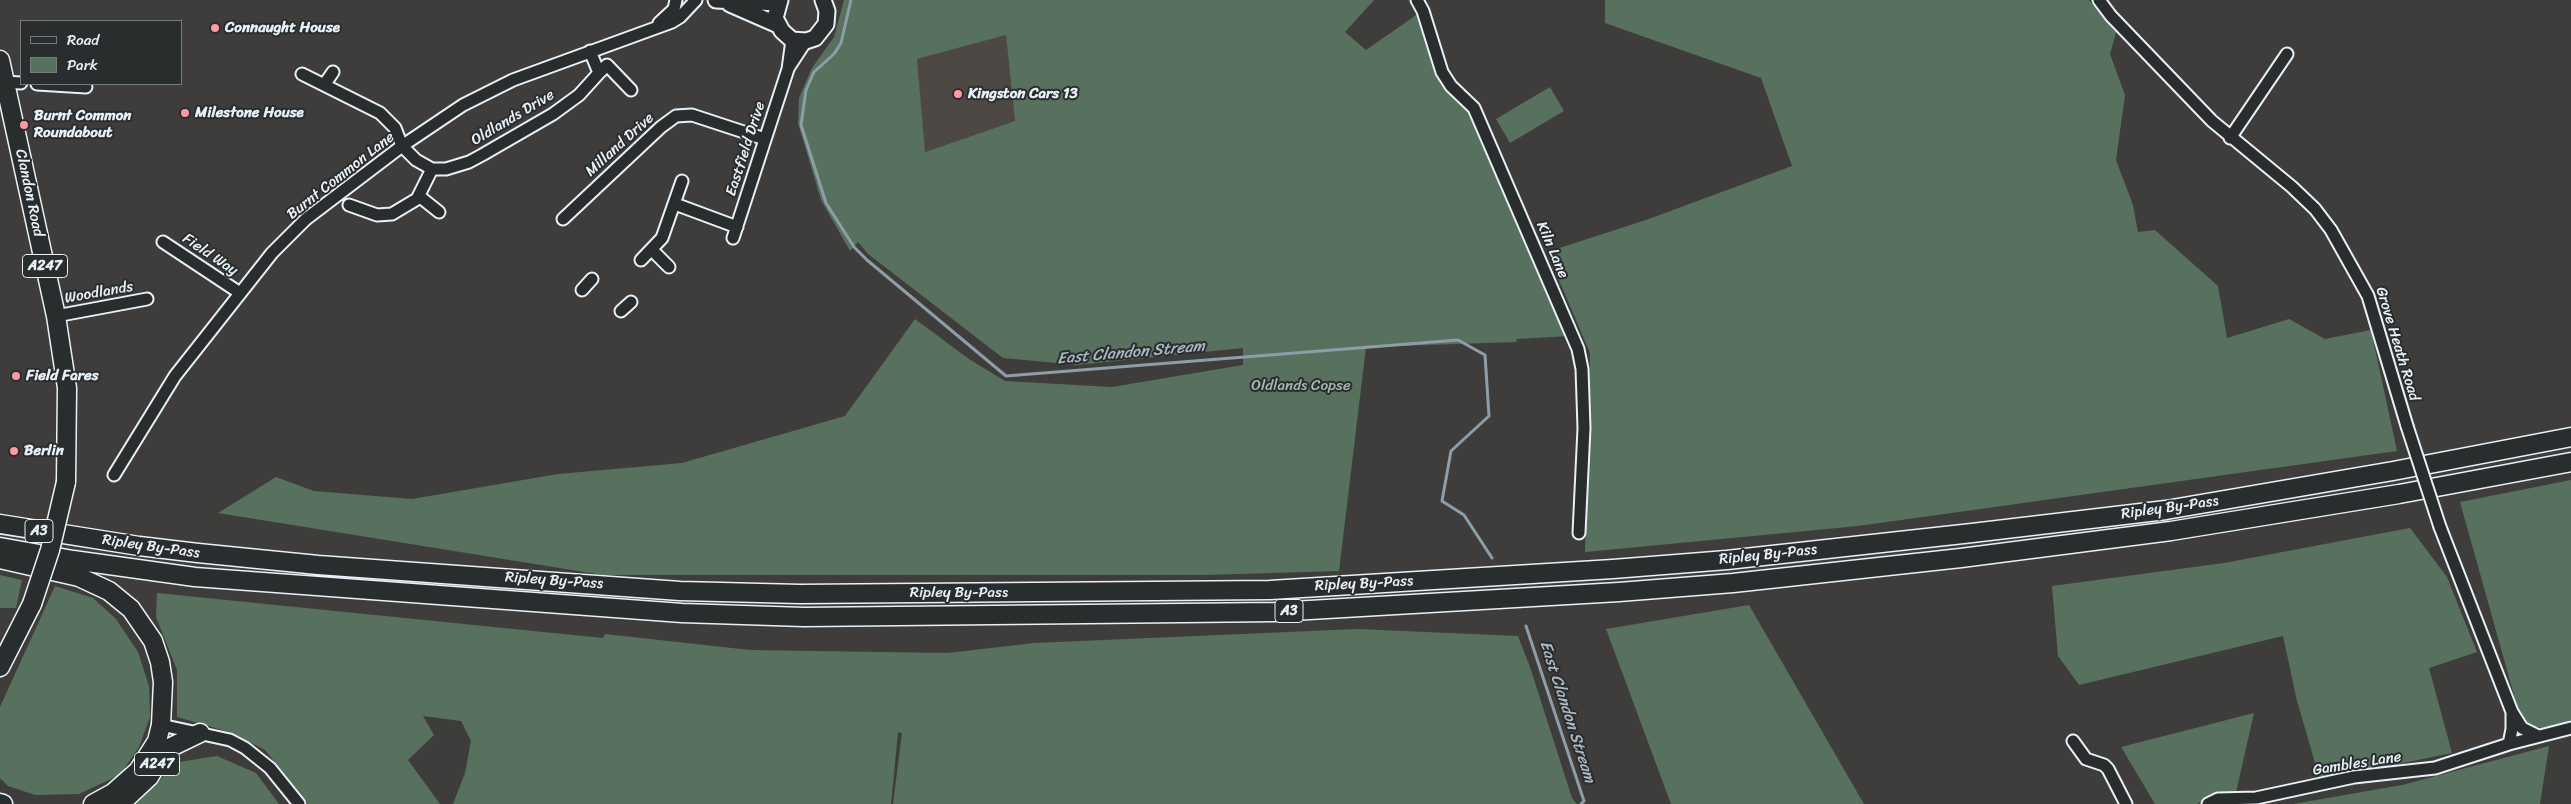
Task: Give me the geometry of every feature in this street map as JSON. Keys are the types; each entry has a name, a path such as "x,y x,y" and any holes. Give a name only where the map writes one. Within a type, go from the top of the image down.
{"main road":[{"path":"721,1 779,1 775,18 778,25"},
{"path":"721,1 778,25 799,41 815,38 822,32 826,24 829,4"},
{"name":"Clandon Road","path":"0,60 13,82 56,316 67,388 66,479 50,550 32,604 0,667"},
{"name":"Ripley By-Pass","path":"0,524 139,546 318,565 680,591 800,594 1270,590 1623,569 1972,533 2166,510 2571,437"},
{"name":"Ripley By-Pass","path":"0,547 74,560 195,577 682,613 804,617 1275,612 1628,592 1961,558 2171,531 2399,494 2571,462"},
{"path":"0,560 79,577 109,591 131,609 153,641 160,662 164,682 161,725"},
{"name":"A247","path":"93,804 113,793 138,771 158,741 161,725"},
{"name":"A247","path":"120,804 149,777 163,754 171,747 200,733"}],"street":[{"name":"Burnt Common Lane","path":"653,28 674,9 676,0"},
{"name":"Burnt Common Lane","path":"114,476 175,376 272,254 306,219 402,146 463,105 489,92 590,51 653,28 661,27 680,17 696,0"},
{"name":"Kiln Lane","path":"1417,0 1424,11 1442,72 1457,92 1474,108 1578,349 1582,369 1584,428 1579,533"},
{"name":"Grove Heath Road","path":"2099,0 2111,16 2230,138 2315,209 2343,248 2368,296 2440,527 2512,712 2522,728 2538,736"},
{"name":"Eastfield Drive","path":"733,238 788,69 799,41"},
{"path":"590,51 599,73 607,65 632,90"},
{"path":"2230,138 2287,54"},
{"path":"324,85 333,72"},
{"name":"Oldlands Drive","path":"432,169 456,166 504,143 580,95 599,73"},
{"path":"302,74 380,113 395,128 402,146 416,160 432,169 419,196 392,214 377,215 349,205"},
{"path":"53,85 86,87"},
{"name":"Milland Drive","path":"563,219 661,127 676,116 692,115 765,139"},
{"path":"641,260 662,238 682,181"},
{"path":"419,196 439,212"},
{"path":"675,204 737,227"},
{"name":"Field Way","path":"163,242 240,293"},
{"path":"652,250 669,267"},
{"path":"582,290 592,279"},
{"name":"Woodlands","path":"56,316 147,299"},
{"path":"622,311 631,302"},
{"path":"2508,744 2512,729 2512,712"},
{"path":"161,725 230,740 258,756 299,804"},
{"path":"2538,736 2571,728"},
{"name":"Gambles Lane","path":"2208,804 2218,799 2256,798 2354,777 2435,768 2538,736"},
{"path":"2073,740 2086,759 2104,765 2108,769 2121,803"}],"shaded area":[{"path":"1006,35 1015,121 924,152 917,59"}],"green space":[{"name":"Oldlands Copse","path":"844,0 1374,0 1345,32 1366,50 1422,11 1435,57 1473,109 1569,336 1517,339 1516,342 1366,347 1339,571 1206,575 603,575 218,513 276,477 314,491 412,499 558,474 682,463 845,416 915,319 969,359 1005,381 1112,387 1243,365 1243,348 1077,365 1003,358 868,254 858,242 850,251 821,200 798,123 799,98 812,68 834,37","holes":["1006,35 1015,121 925,152 917,59"]},
{"path":"1605,0 2089,0 2116,33 2110,54 2125,95 2116,160 2133,205 2138,232 2155,230 2218,286 2227,338 2289,319 2325,339 2371,330 2397,451 1858,526 1585,552 1590,353 1547,252 1646,220 1792,166 1761,78 1605,23"},
{"path":"1550,87 1564,111 1510,143 1496,119"},
{"path":"2571,480 2571,720 2543,728 2530,726 2519,713 2460,502"},
{"path":"2410,528 2447,577 2477,652 2429,668 2452,753 2320,780 2297,701 2283,636 2079,685 2058,656 2052,586 2224,563"},
{"path":"0,575 22,580 16,608 0,608"},
{"path":"55,586 93,598 116,619 138,652 149,686 150,717 139,747 120,775 79,794 35,795 8,786 0,778 0,707"},
{"path":"157,593 603,638 605,634 750,650 948,653 1034,643 1357,629 1518,636 1530,667 1572,798 1577,804 893,804 902,733 898,732 891,804 453,804 465,773 471,741 461,721 423,716 434,735 408,760 440,804 308,804 265,750 229,732 177,717 177,670 156,617"},
{"path":"1749,605 1864,804 1671,804 1606,629"},
{"path":"2254,713 2235,797 2216,793 2197,804 2155,804 2121,747"},
{"path":"2549,746 2540,804 2293,804 2402,785"},
{"path":"217,756 256,773 279,804 134,804 179,762"}],"waterway":[{"name":"East Clandon Stream","path":"851,0 841,43 834,54 814,72 806,90 801,125 826,203 854,247 867,260 1006,376 1458,340 1485,355 1489,416 1451,451 1442,501 1464,515 1492,558"},
{"name":"East Clandon Stream","path":"1526,626 1584,801 1581,804"}],"place":[{"name":"Connaught House","path":"215,28"},
{"name":"Kingston Cars 13","path":"958,94"},
{"name":"Milestone House","path":"185,113"},
{"name":"Burnt Common Roundabout","path":"24,125"},
{"name":"Field Fares","path":"16,376"},
{"name":"Berlin","path":"14,451"}]}
